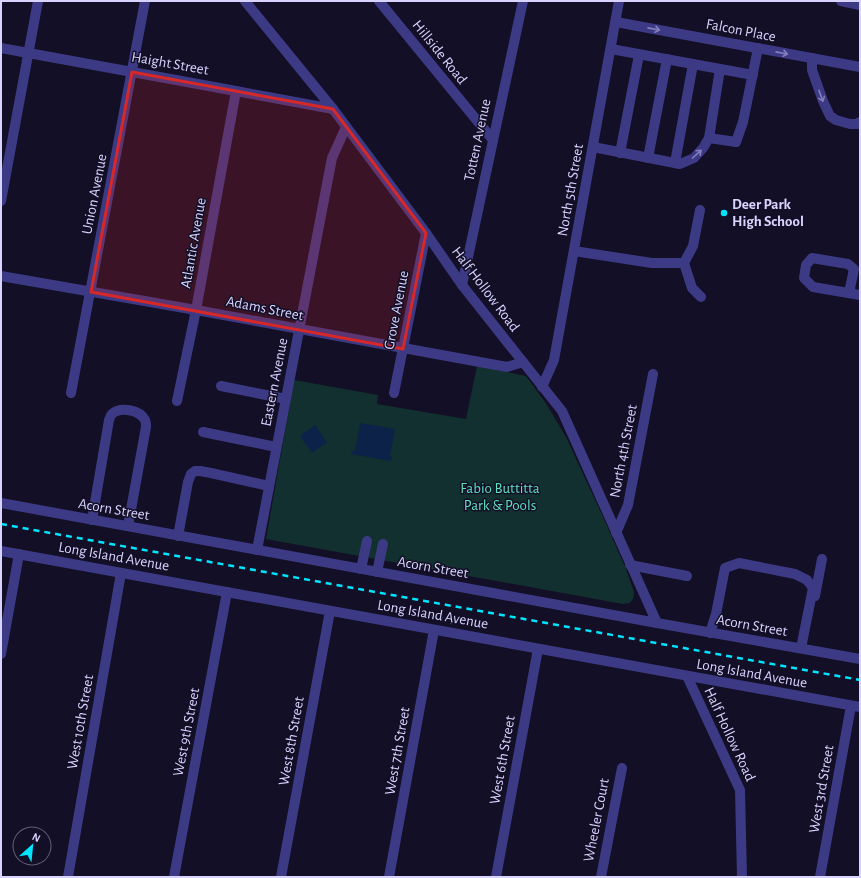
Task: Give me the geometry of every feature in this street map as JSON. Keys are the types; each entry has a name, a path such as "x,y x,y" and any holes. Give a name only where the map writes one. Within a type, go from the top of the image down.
{"street":[{"path":"1,201 38,1"},
{"name":"Union Avenue","path":"71,393 145,1"},
{"name":"Half Hollow Road","path":"245,1 333,109 426,233 462,286 543,385 562,412 630,566 657,623"},
{"name":"Hillside Road","path":"379,1 493,140"},
{"name":"Totten Avenue","path":"462,286 523,1"},
{"name":"North 5th Street","path":"543,385 554,360 619,1"},
{"path":"841,1 860,5"},
{"name":"Falcon Place","path":"616,22 860,67"},
{"name":"Haight Street","path":"1,48 333,109"},
{"path":"709,138 736,142 743,122 758,48"},
{"path":"611,50 753,75"},
{"path":"620,152 639,54"},
{"path":"812,58 812,70 830,116 836,120 850,124 857,124 860,122"},
{"path":"648,158 667,59"},
{"path":"675,163 694,64"},
{"path":"593,147 680,164 694,158 709,138 720,69"},
{"name":"Atlantic Avenue","path":"177,401 196,310 236,91"},
{"name":"Eastern Avenue","path":"257,550 332,158 346,128"},
{"path":"700,210 693,246 684,263 692,288 701,296"},
{"name":"Grove Avenue","path":"394,393 426,233"},
{"path":"574,251 652,263 684,263"},
{"path":"849,293 854,269 848,264 812,258 806,264 804,278 813,286 849,293 860,295"},
{"name":"Adams Street","path":"1,276 507,367 523,362"},
{"name":"North 4th Street","path":"616,532 628,505 653,374"},
{"path":"221,386 286,399"},
{"path":"92,520 109,420 114,412 126,410 137,413 146,421 128,526"},
{"path":"203,432 276,447"},
{"path":"178,536 188,482 191,474 195,471 211,473 269,486"},
{"name":"Acorn Street","path":"1,503 710,633 860,659"},
{"path":"361,569 366,541"},
{"path":"377,572 383,544"},
{"name":"Long Island Avenue","path":"1,551 855,707"},
{"path":"1,654 19,554"},
{"path":"803,649 822,558"},
{"path":"710,633 716,614 725,568 739,563 795,574 807,580 813,588 803,649"},
{"path":"630,566 687,576"},
{"name":"West 10th Street","path":"68,877 121,573"},
{"name":"West 9th Street","path":"174,877 227,592"},
{"name":"West 8th Street","path":"282,877 330,611"},
{"name":"West 7th Street","path":"389,877 434,630"},
{"name":"West 6th Street","path":"496,877 538,649"},
{"name":"Half Hollow Road","path":"687,676 740,790 742,877"},
{"name":"West 3rd Street","path":"820,877 855,707"},
{"name":"Wheeler Court","path":"601,877 622,768"}],"path":[{"path":"424,619 425,615 452,619 451,624"}],"highlighted area":[{"path":"132,72 333,109 426,233 403,349 91,292"}],"green space":[{"name":"Fabio Buttitta Park & Pools","path":"477,366 526,376 547,405 566,437 626,569 634,592 633,599 630,603 623,604 266,539 294,380 378,395 377,404 466,419"}],"water":[{"path":"360,423 395,429 390,456 392,457 391,461 351,454 352,451 355,451"},
{"path":"315,425 327,442 312,453 300,436"}],"railway":[{"path":"1,524 860,680"}],"place":[{"name":"Deer Park High School","path":"724,213"}]}
